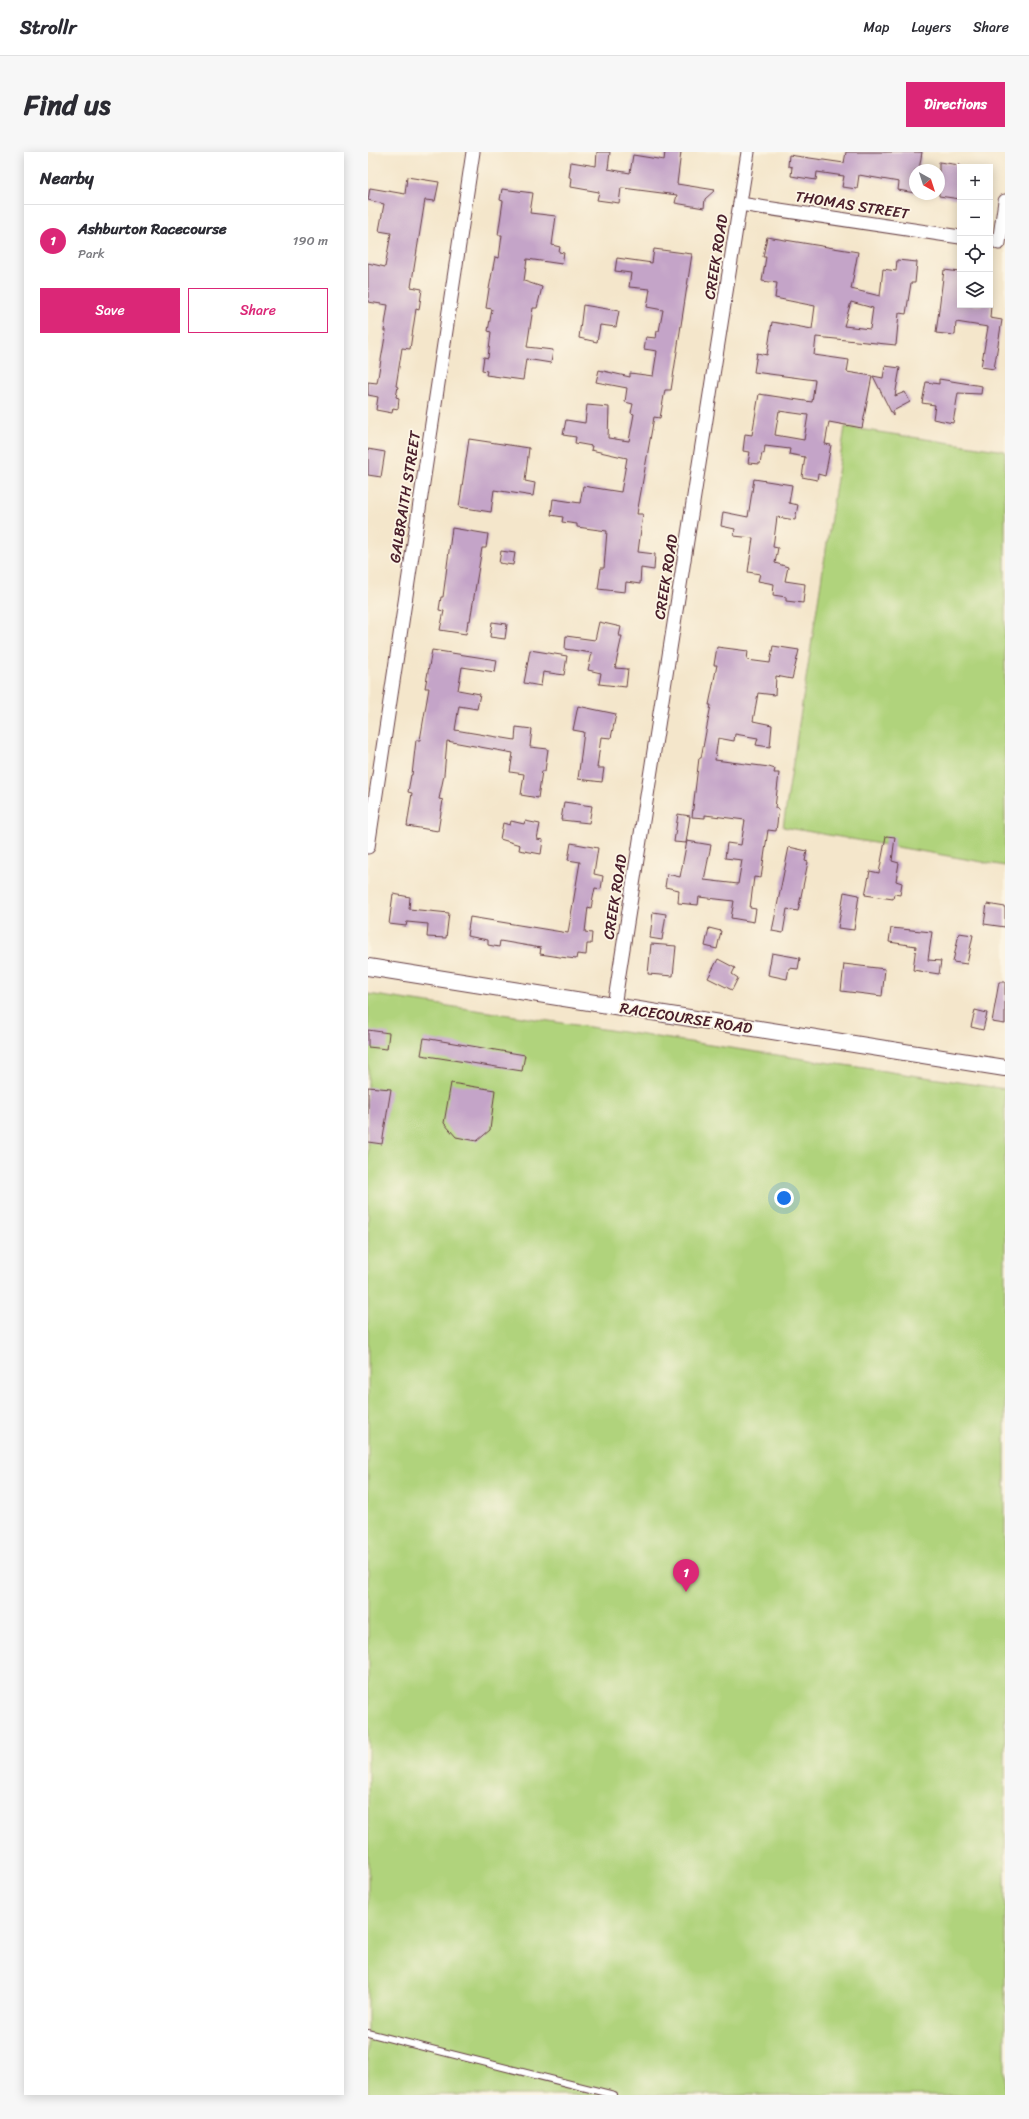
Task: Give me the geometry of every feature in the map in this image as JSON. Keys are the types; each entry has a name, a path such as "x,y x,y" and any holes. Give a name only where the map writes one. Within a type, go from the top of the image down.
{"street":[{"name":"GALBRAITH STREET","path":"368,847 474,152"},
{"name":"CREEK ROAD","path":"614,1006 748,152"},
{"path":"998,243 1005,201"},
{"name":"THOMAS STREET","path":"740,204 957,237"},
{"name":"RACECOURSE ROAD","path":"368,967 1005,1068"}],"lane":[{"path":"368,2033 614,2095"}],"green space":[{"path":"845,427 1005,451 1005,866 783,827"},
{"path":"368,994 1005,1089 1005,2095 368,2095"}],"building":[{"path":"597,152 610,152 608,169 630,173 633,155 664,160 665,152 681,152 677,184 715,190 705,199 704,208 675,203 677,195 623,188 621,188 619,203 597,200 599,192 571,187 572,178 569,177 571,162 596,166"},
{"path":"846,152 922,152 920,164 909,164 909,192 898,190 899,182 859,175 857,189 842,187 844,176 817,172 816,180 791,176 792,167 788,166 789,155 844,163"},
{"path":"939,162 957,165 957,199 945,197 945,164 939,164"},
{"path":"407,177 439,182 435,201 425,200 411,287 422,289 419,310 416,309 410,349 402,348 396,386 398,387 396,397 399,398 398,409 393,408 392,413 376,410 378,397 368,395 368,382 377,383 386,331 384,331 388,305 368,302 368,263 385,267 391,233 379,231 384,204 368,200 370,188 405,194"},
{"path":"502,189 533,193 530,213 556,216 552,245 560,247 559,252 564,253 562,264 527,259 524,281 542,287 537,308 533,308 527,347 553,350 551,363 526,359 523,380 486,375 487,371 482,370 484,357 488,358 491,332 488,331 492,309 486,308 495,257 499,258 502,235 498,235 503,201 500,200"},
{"path":"767,237 858,252 851,289 880,296 883,269 896,271 897,260 917,262 915,283 911,283 906,314 899,313 896,345 816,337 814,355 849,360 847,372 872,376 862,428 829,422 825,444 831,445 825,476 818,474 817,480 802,477 805,457 789,454 790,449 765,446 760,464 748,463 750,452 743,451 745,434 752,435 759,394 812,402 815,380 754,372 757,353 767,355 772,322 812,329 815,306 775,298 777,283 762,281 766,257 763,257","holes":["851,302 873,308 870,329 844,326","779,411 808,415 804,440 775,435"]},
{"path":"654,249 692,254 671,390 665,390 660,418 654,417 637,514 643,514 638,552 655,554 654,570 641,568 640,584 626,582 625,592 598,589 601,568 604,568 607,531 577,527 577,524 562,522 563,517 551,515 553,499 580,503 583,486 621,492 627,458 591,450 592,446 575,443 576,437 563,435 566,420 585,423 587,405 609,407 608,438 629,441 634,414 631,413 633,404 625,402 627,388 596,382 599,370 630,377 630,373 653,376 657,351 644,349 646,337 656,338 657,331 659,331 663,310 647,307 650,289 629,287 631,273 615,271 617,258 652,263"},
{"path":"944,270 957,272 957,308 991,308 990,318 1002,320 994,369 981,367 988,327 956,322 955,335 936,333"},
{"path":"583,305 619,311 616,327 600,325 597,342 579,338"},
{"path":"885,366 900,368 895,396 905,392 910,402 893,411 893,416 873,376 883,378"},
{"path":"939,379 982,386 981,394 958,393 953,423 933,419 935,405 922,403 926,382 939,384"},
{"path":"469,439 529,448 525,481 535,483 533,496 494,490 491,512 459,507"},
{"path":"368,449 385,452 381,477 368,475"},
{"path":"754,479 792,485 789,503 798,505 795,520 777,517 773,547 778,548 775,563 788,567 785,581 805,584 803,603 786,601 786,597 773,595 774,584 758,581 760,574 748,572 753,538 734,536 735,529 721,526 723,512 748,517"},
{"path":"452,528 488,534 486,548 482,548 470,621 468,621 466,634 440,630 444,611 439,610 441,597 443,597"},
{"path":"501,551 515,553 513,565 499,563"},
{"path":"492,622 507,624 505,639 490,637"},
{"path":"599,622 621,627 619,636 622,636 615,668 628,669 626,687 599,684 601,673 588,670 592,653 565,649 566,636 595,640"},
{"path":"773,646 799,650 792,679 776,676 775,695 758,693 753,721 772,725 770,747 756,745 758,738 735,734 734,741 718,738 715,760 769,767 775,769 774,773 779,773 775,808 779,809 776,831 768,830 761,878 754,877 750,908 756,909 754,922 731,918 734,901 699,897 698,905 678,903 679,890 665,887 667,874 680,877 687,841 711,845 704,880 738,884 742,860 725,858 727,843 741,845 745,820 705,815 705,818 692,817 699,758 701,758 711,705 709,705 717,665 714,665 717,647 748,651 747,660 770,663"},
{"path":"432,650 497,660 495,672 462,667 458,690 480,694 477,709 459,706 455,730 515,740 516,727 532,729 530,747 548,749 545,771 542,771 538,798 521,795 524,774 510,772 513,753 447,741 444,775 439,799 443,800 438,831 407,826 412,793 408,792 412,775 416,740 420,740 429,688 425,688"},
{"path":"530,650 567,656 564,675 543,672 541,686 524,683"},
{"path":"578,706 616,714 611,738 601,737 597,768 604,768 602,782 578,779 584,732 573,730"},
{"path":"564,802 592,806 589,823 561,820"},
{"path":"678,814 690,816 686,843 674,842"},
{"path":"511,821 524,824 525,821 540,824 537,839 543,840 541,854 519,850 520,845 500,839 503,823 510,825"},
{"path":"886,836 895,837 892,861 899,863 896,881 902,883 900,895 894,894 893,899 865,895 870,871 879,873"},
{"path":"571,843 598,848 594,874 603,876 601,889 595,888 591,908 588,907 585,932 592,933 591,944 587,944 586,955 577,954 576,959 540,954 541,948 500,941 499,947 488,945 488,940 467,936 470,917 568,933 580,862 568,860"},
{"path":"789,847 807,851 805,861 808,862 798,911 787,909 783,933 772,931"},
{"path":"844,892 859,895 854,930 838,928"},
{"path":"393,894 410,897 409,909 449,913 446,938 427,937 428,924 407,922 406,926 389,924"},
{"path":"987,904 1005,907 1005,927 984,924"},
{"path":"653,912 666,914 662,940 650,938"},
{"path":"709,928 721,931 717,949 705,946"},
{"path":"891,928 932,932 928,960 941,961 939,974 913,970 916,946 889,942"},
{"path":"959,933 973,935 967,964 953,962"},
{"path":"651,944 676,946 673,976 648,974"},
{"path":"772,953 800,958 798,969 789,968 787,979 768,975"},
{"path":"718,959 735,968 732,974 738,978 732,990 708,978"},
{"path":"844,964 885,969 882,996 841,991"},
{"path":"999,982 1005,982 1005,1024 992,1022"},
{"path":"975,1010 987,1013 983,1030 971,1027"},
{"path":"368,1030 389,1033 387,1049 368,1047"},
{"path":"424,1038 525,1055 522,1071 421,1055"},
{"path":"451,1083 495,1090 490,1130 477,1141 456,1137 444,1123"},
{"path":"368,1087 391,1089 382,1144 368,1142"}],"place":[{"name":"Ashburton Racecourse","path":"686,1592"}]}
